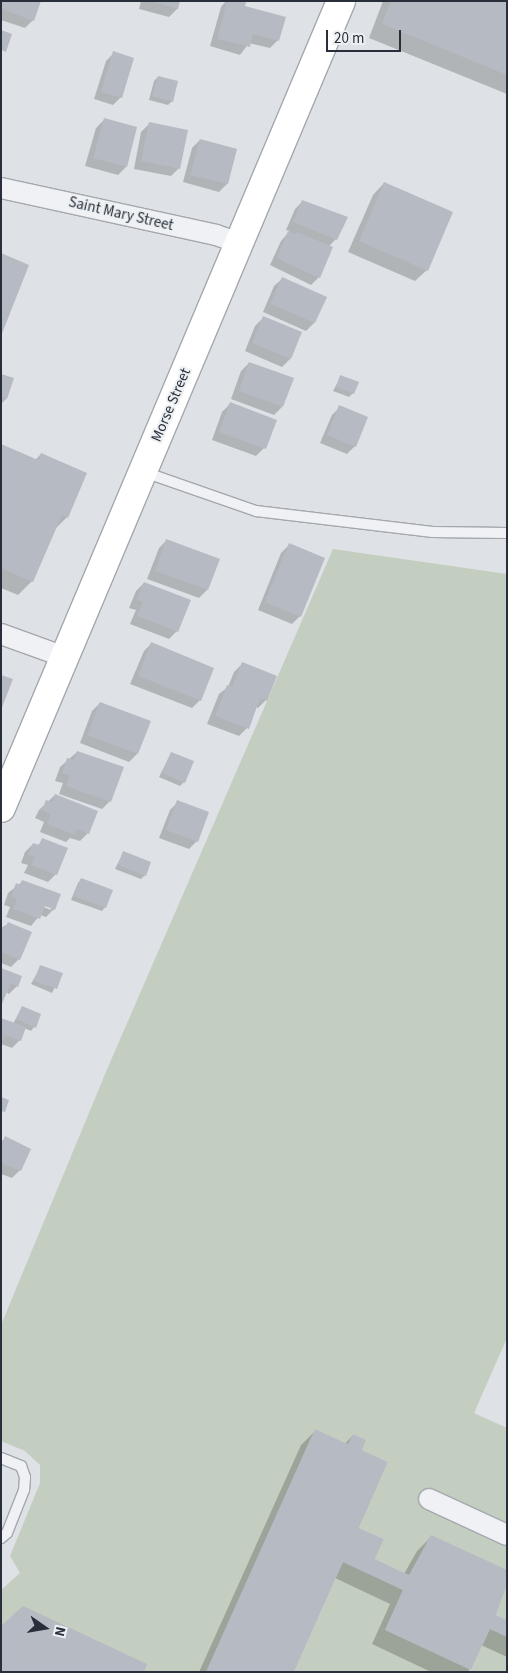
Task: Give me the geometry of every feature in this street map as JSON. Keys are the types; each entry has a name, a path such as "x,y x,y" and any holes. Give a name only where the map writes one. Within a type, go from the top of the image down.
{"main road":[{"name":"Morse Street","path":"1,808 341,1"}],"street":[{"name":"Saint Mary Street","path":"1,188 216,235 239,243"},
{"path":"1,634 65,657"},
{"path":"429,1499 507,1535"}],"lane":[{"path":"143,471 256,511 433,532 507,533"},
{"path":"1,1458 20,1466 25,1477 24,1490 7,1533 1,1538"}],"green space":[{"path":"333,549 507,574 507,1338 474,1413 507,1428 507,1570 409,1575 375,1559 384,1539 359,1528 388,1462 362,1450 365,1440 353,1434 348,1444 315,1429 206,1672 144,1672 1,1626 1,1590 20,1573 10,1556 40,1483 40,1465 25,1451 1,1441 1,1325 108,1067"},
{"path":"343,1562 403,1590 385,1630 471,1670 490,1629 507,1637 507,1672 294,1672"},
{"path":"507,1585 507,1620 496,1615"}],"building":[{"path":"1,1 41,1 34,21 1,9"},
{"path":"150,1 180,1 178,9"},
{"path":"227,1 246,2 245,6 286,17 279,41 253,34 250,47 217,39"},
{"path":"391,1 507,1 507,75 382,24"},
{"path":"1,30 12,34 6,52 1,50"},
{"path":"113,51 134,58 122,98 101,92"},
{"path":"158,76 178,81 173,102 152,96"},
{"path":"104,118 137,127 127,167 93,158"},
{"path":"149,122 188,130 180,169 141,161"},
{"path":"200,139 237,149 228,184 190,175"},
{"path":"384,182 453,212 428,271 359,241"},
{"path":"302,200 348,217 337,240 293,222"},
{"path":"288,231 294,234 297,232 333,247 320,278 277,257"},
{"path":"1,253 29,265 1,336"},
{"path":"282,277 327,297 315,323 270,304"},
{"path":"263,316 302,332 291,359 252,343"},
{"path":"249,362 294,378 283,407 239,391"},
{"path":"1,374 14,378 7,399 1,397"},
{"path":"340,375 359,382 354,394 336,387"},
{"path":"230,402 277,420 266,449 219,432"},
{"path":"339,405 368,417 356,447 327,435"},
{"path":"1,444 38,460 41,453 87,473 68,518 62,515 33,582 1,568"},
{"path":"166,539 220,559 208,590 155,571"},
{"path":"289,543 325,558 301,617 265,602"},
{"path":"144,582 191,600 178,632 137,616 143,602 136,600"},
{"path":"151,642 214,668 201,701 138,676"},
{"path":"242,662 277,676 267,701 260,698 249,729 215,716 227,685 232,687"},
{"path":"1,675 13,679 1,710"},
{"path":"100,702 151,721 138,754 87,735"},
{"path":"77,751 124,767 111,802 66,786 70,775 62,773 67,758 74,760"},
{"path":"171,752 194,761 185,783 162,773"},
{"path":"55,794 98,811 89,834 77,829 75,835 47,824 51,814 42,810 46,800 52,802"},
{"path":"177,800 209,812 198,842 166,830"},
{"path":"42,838 68,848 57,875 31,865 35,857 28,855 33,843 39,845"},
{"path":"123,851 151,862 146,876 118,865"},
{"path":"81,878 113,890 106,908 74,896"},
{"path":"22,880 61,894 55,910 45,906 40,919 13,909 17,899 11,897 16,883 20,885"},
{"path":"8,922 32,932 20,960 1,952 1,927 5,928"},
{"path":"40,965 63,973 57,989 34,981"},
{"path":"1,968 22,976 18,987 11,983 1,1006"},
{"path":"22,1006 41,1014 36,1028 16,1019"},
{"path":"1,1018 26,1027 21,1041 5,1035 1,1043"},
{"path":"1,1097 9,1100 5,1112 1,1111"},
{"path":"5,1136 31,1149 21,1171 1,1163 1,1146"},
{"path":"315,1429 348,1444 353,1434 366,1440 362,1450 388,1462 359,1528 384,1539 375,1559 409,1575 431,1535 507,1570 507,1585 496,1615 507,1620 507,1637 490,1629 471,1670 385,1630 403,1590 343,1562 294,1672 206,1672"},
{"path":"23,1606 147,1664 144,1672 1,1672 1,1626"}]}
